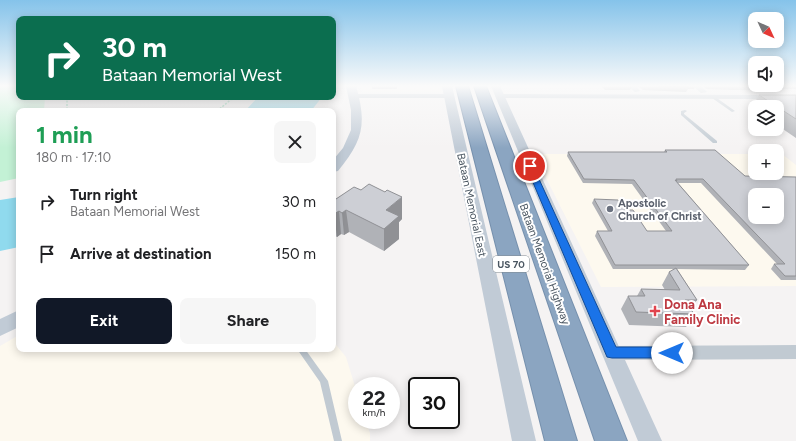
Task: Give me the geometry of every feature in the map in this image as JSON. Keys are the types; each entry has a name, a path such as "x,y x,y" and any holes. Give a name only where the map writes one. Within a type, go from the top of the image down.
{"highway":[{"name":"US 70","path":"457,107 561,441"},
{"name":"Bataan Memorial Highway","path":"488,107 611,441"}],"main road":[{"path":"336,164 348,150 355,135 358,121 356,107"},
{"name":"Bataan Memorial East","path":"455,107 524,441"},
{"path":"504,107 650,441"},
{"path":"0,328 16,320"}],"street":[{"path":"612,353 796,352"}],"lane":[{"path":"727,107 733,111"},
{"path":"685,111 682,112 682,114 715,142"},
{"path":"304,352 324,381 338,441"}],"shaded area":[{"path":"534,154 748,154 748,180 784,180 784,156 796,165 796,286 601,287"},
{"path":"16,337 16,352 336,352 336,345 346,357 352,377 348,377 348,429 368,429 370,433 370,441 0,441 0,346"}],"green space":[{"path":"0,107 44,107 44,108 16,108 16,179 0,182"}],"water":[{"path":"249,107 314,107 313,108 248,108"},
{"path":"16,197 16,248 0,251 0,200"}],"building":[{"path":"784,107 796,107 796,119 784,111"},
{"path":"665,150 715,150 745,176 748,176 748,180 784,180 784,177 796,177 796,276 785,276 774,264 785,264 703,179 675,180 749,265 615,265 597,231 612,231 594,199 618,200 625,210 633,210 647,231 672,231 634,180 584,179 568,152 667,152"},
{"path":"369,184 385,192 387,190 402,197 386,210 399,216 384,229 346,210 342,213 339,211 336,213 336,199 354,187 361,190"},
{"path":"676,268 697,300 685,300 694,314 636,312 628,296 645,296 641,289 680,290 669,272"}],"place":[{"name":"Apostolic Church of Christ","path":"610,209"},
{"name":"Dona Ana Family Clinic","path":"655,311"}],"route":[{"path":"530,166 612,353 672,353"}]}
